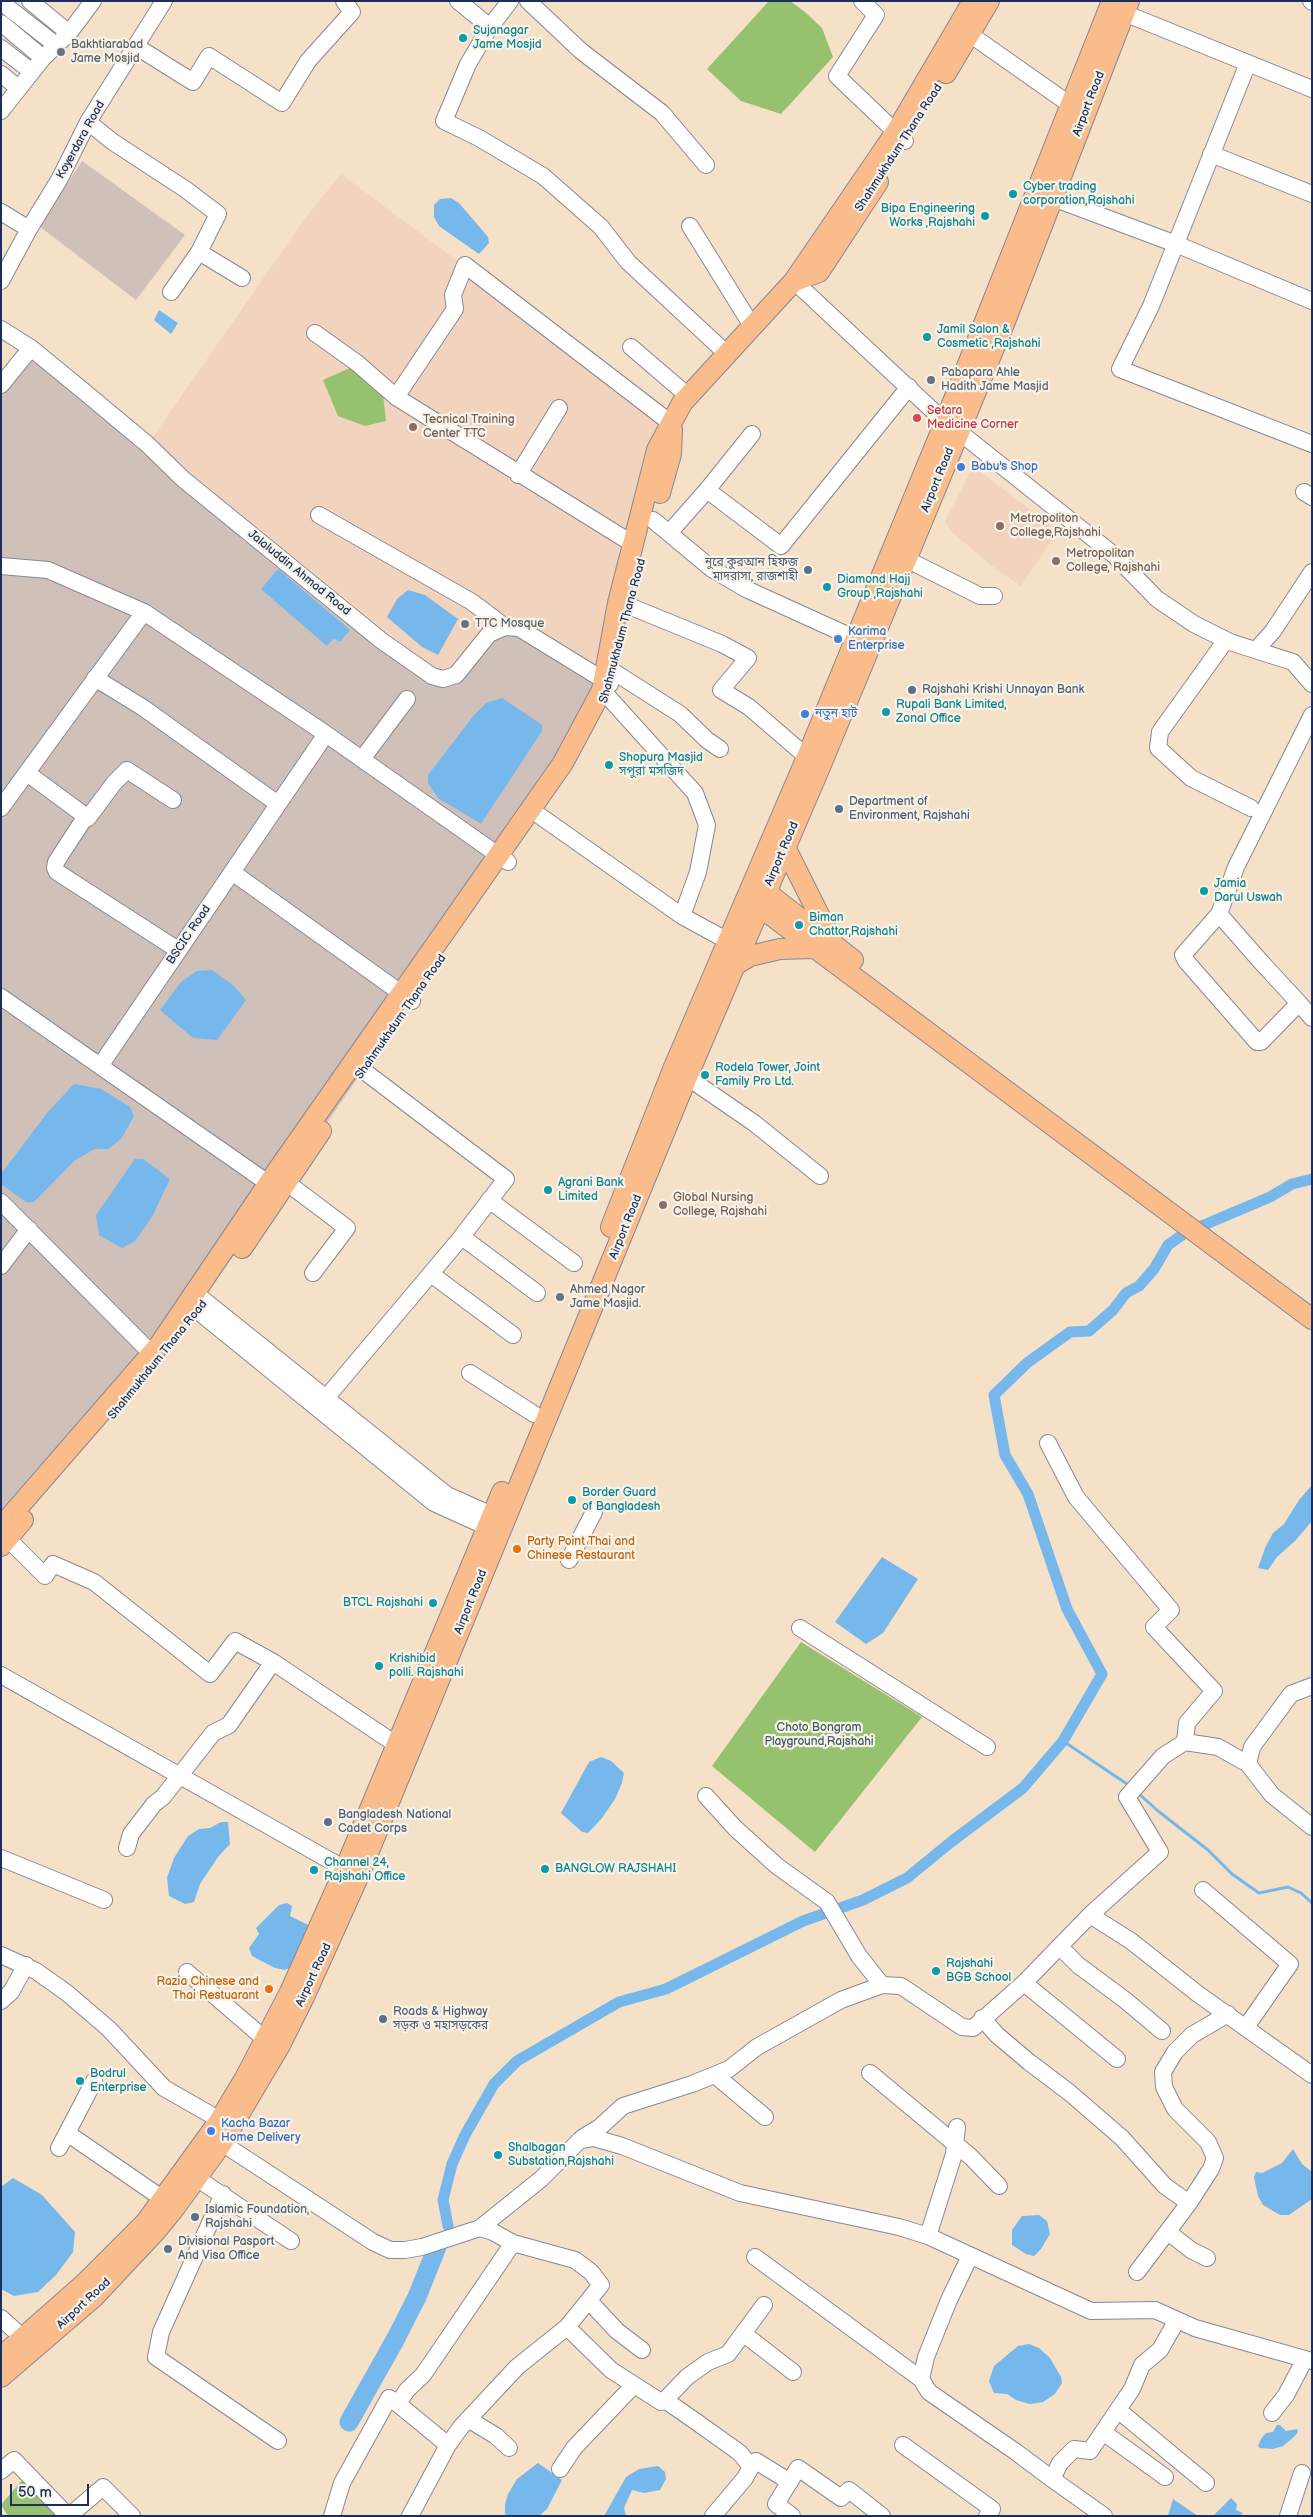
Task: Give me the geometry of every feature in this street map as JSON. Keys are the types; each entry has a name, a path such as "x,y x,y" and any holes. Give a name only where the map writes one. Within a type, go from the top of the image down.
{"main road":[{"name":"Shahmukhdum Thana Road","path":"965,30 973,1"},
{"name":"Shahmukhdum Thana Road","path":"3,1531 161,1359 196,1302 503,859 563,763 608,685 618,603 657,450 687,395 794,281 900,136 965,30 989,1"},
{"name":"Airport Road","path":"1,2356 84,2284 146,2222 220,2120 266,2040 290,1992 345,1869 397,1745 465,1599 906,559 952,426 1072,106 1121,5"},
{"name":"Airport Road","path":"1,2377 94,2297 155,2232 198,2179 222,2143 279,2047 304,1997 359,1875 465,1599 489,1521 674,1067 856,639 952,426 1004,324 1053,198 1121,5"},
{"name":"Shahmukhdum Thana Road","path":"503,859 540,816 573,770 608,685 671,454 672,424"},
{"path":"785,846 835,946"},
{"path":"763,900 835,946 1185,1217"},
{"path":"763,900 814,948 1212,1237 1312,1319"},
{"path":"735,965 750,956 765,952 780,949 814,948"},
{"name":"Shahmukhdum Thana Road","path":"278,1186 364,1071 407,998"},
{"path":"1212,1237 1312,1303"},
{"name":"Shahmukhdum Thana Road","path":"3,1531 196,1302"}],"street":[{"path":"30,1 68,33"},
{"name":"Koyerdara Road","path":"1,282 59,180 88,122 164,1"},
{"path":"136,47 193,82 208,56 282,104 308,61 352,12 344,1"},
{"path":"458,1 490,27"},
{"path":"510,1 490,27 468,64 444,121 479,138 542,176 601,227 628,262 726,353"},
{"path":"528,1 581,51 662,113 706,165"},
{"path":"862,1 876,16 837,76 900,136"},
{"path":"1,2 56,45"},
{"path":"3,106 43,58 68,33 88,3"},
{"path":"1121,5 1248,63 1312,89"},
{"path":"1,23 43,58"},
{"path":"965,30 1072,106"},
{"path":"1,48 32,72"},
{"path":"1248,63 1151,306 1120,369 1312,444"},
{"path":"1,74 18,88"},
{"path":"88,122 113,142 185,189 218,214 199,252 171,292"},
{"path":"1211,154 1312,194"},
{"path":"1053,198 1176,244 1312,302"},
{"path":"1,212 29,230"},
{"path":"690,226 752,326"},
{"path":"199,252 242,278"},
{"path":"396,397 454,309 453,295 465,265 672,424"},
{"path":"794,281 952,426 1114,555 1157,599 1194,624 1226,640 1293,662 1312,684"},
{"name":"Jalaluddin Ahmad Road","path":"1,329 31,348 147,444 183,479 382,641 432,676 443,679 456,675 489,634 505,627"},
{"path":"315,333 357,363 396,397 518,475 634,544"},
{"path":"631,347 687,395"},
{"path":"1,385 31,348"},
{"path":"707,490 781,546 909,388"},
{"path":"518,475 559,408"},
{"path":"669,533 752,434"},
{"path":"319,514 472,602 505,627 519,628 608,685 680,714 707,740 720,749"},
{"path":"653,520 712,570 746,589 856,639"},
{"path":"906,559 980,596 994,596"},
{"path":"1,566 48,570 144,612 326,734 503,859"},
{"path":"1256,650 1274,631 1312,572"},
{"path":"629,606 722,644 748,658 721,690 749,707 807,757"},
{"path":"1,808 144,612"},
{"path":"1226,640 1160,732 1158,748 1191,778 1251,808"},
{"path":"95,678 142,706 278,804"},
{"path":"608,685 695,793 707,825 698,872 682,916"},
{"path":"362,760 407,699"},
{"path":"1299,1003 1261,1042 1252,1038 1186,961 1184,955 1218,914 1236,867 1312,715"},
{"name":"BSCIC Road","path":"100,1066 326,734"},
{"path":"27,773 88,818 114,783 127,770 173,800"},
{"path":"86,816 56,862 55,868 57,872 178,950"},
{"path":"540,816 682,916 728,941"},
{"path":"232,872 407,998"},
{"path":"1218,914 1312,1018"},
{"path":"1,997 278,1186 347,1228 313,1273"},
{"path":"326,1398 462,1237 506,1179 364,1071"},
{"path":"687,1077 754,1123 820,1176"},
{"path":"489,1200 574,1263"},
{"path":"1,1202 152,1354"},
{"path":"1,1266 29,1229"},
{"path":"462,1237 537,1293"},
{"path":"431,1274 512,1335"},
{"path":"196,1302 326,1398 447,1494 489,1521"},
{"path":"196,1302 434,1503 489,1521"},
{"path":"470,1373 534,1414"},
{"path":"1048,1443 1076,1497 1171,1610 1154,1627 1214,1691 1187,1723 1185,1742"},
{"path":"569,1560 594,1512"},
{"path":"3,1531 45,1576 53,1564 94,1582 210,1674 235,1641 273,1662 397,1745"},
{"path":"800,1628 987,1747"},
{"path":"127,1848 131,1834 213,1733 229,1725 273,1662"},
{"path":"1,1675 345,1869"},
{"path":"1248,1764 1252,1747 1290,1694 1312,1686"},
{"path":"222,2143 373,2242 390,2250 422,2247 480,2228 541,2179 580,2140 600,2127 623,2106 729,2069 757,2047 841,2000 882,1985 901,1986 962,2027 973,2028 982,2018 1024,1983 1090,1915 1160,1852 1156,1841 1136,1815 1127,1797 1163,1756 1185,1742 1218,1747 1248,1764 1272,1795 1312,1827"},
{"path":"706,1796 735,1828 777,1866 827,1902 837,1922 882,1985"},
{"path":"1,1858 104,1900"},
{"path":"1203,1890 1290,1964 1246,2027"},
{"path":"1090,1915 1131,1941 1198,1994 1312,2075"},
{"path":"1060,1947 1078,1965 1125,2000 1162,2031"},
{"path":"1,1955 26,1965 88,2009 164,2088 220,2120"},
{"path":"1,2001 10,1992 26,1965"},
{"path":"187,1972 266,2040"},
{"path":"1024,1983 1117,2059"},
{"path":"1137,2272 1189,2203 1211,2169 1215,2158 1208,2142 1175,2109 1164,2087 1163,2072 1175,2052 1192,2035 1228,2014"},
{"path":"982,2018 997,2035 1028,2062 1070,2093 1122,2138 1165,2186 1189,2203"},
{"path":"870,2073 971,2157 999,2186"},
{"path":"715,2075 765,2117"},
{"path":"58,2148 94,2081"},
{"path":"928,2236 955,2145 957,2127"},
{"path":"67,2133 163,2199"},
{"path":"580,2140 594,2138 616,2144 740,2193 899,2226 928,2236 1091,2311 1116,2309 1155,2310 1195,2328 1309,2360 1272,2413"},
{"path":"198,2179 291,2241"},
{"path":"223,2194 161,2332 156,2357 278,2441"},
{"path":"410,2516 448,2445 468,2419 517,2367 567,2327 590,2302 601,2285 591,2272 575,2260 512,2243 493,2232 480,2228"},
{"path":"1168,2232 1191,2250 1207,2258"},
{"path":"398,2404 407,2390 423,2376 512,2243"},
{"path":"921,2378 926,2357 948,2300 970,2256"},
{"path":"755,2257 921,2378 929,2392 1104,2516"},
{"path":"590,2302 617,2331 642,2350"},
{"path":"567,2327 611,2370 661,2402 687,2377 708,2362 728,2354 764,2305"},
{"path":"1,2318 23,2338"},
{"path":"1052,2479 1060,2463 1074,2449 1090,2451 1132,2389 1142,2365 1160,2350 1177,2320"},
{"path":"744,2334 793,2372"},
{"path":"560,2469 574,2448 634,2385"},
{"path":"332,2516 342,2483 389,2398 448,2445"},
{"path":"665,2400 740,2453 751,2467"},
{"path":"1118,2410 1206,2483"},
{"path":"468,2419 496,2436 509,2448"},
{"path":"1103,2432 1165,2477"},
{"path":"903,2445 992,2509 987,2516"},
{"path":"1,2471 14,2460 69,2516 102,2487 132,2516"},
{"path":"713,2516 745,2478 756,2461 790,2482"},
{"path":"792,2516 776,2504 798,2468 841,2498 849,2490 882,2516"},
{"path":"1288,2516 1302,2473"}],"shaded area":[{"path":"82,161 185,235 136,300 39,226"},
{"name":"Tecnical Training Center TTC","path":"341,174 670,420 599,674 490,623 476,636 452,668 445,672 431,667 150,441 306,217"},
{"path":"29,346 258,535 443,679 505,627 612,683 571,766 281,1190 161,1356 1,1543 1,380"},
{"name":"Metropoliton College,Rajshahi","path":"973,466 1058,531 1021,586 997,570 953,533 945,521"}],"green space":[{"path":"769,1 790,1 805,12 822,28 833,57 781,114 741,101 707,69"},
{"path":"352,367 383,394 386,421 365,426 338,416 323,380"},
{"name":"Choto Bongram Playground,Rajshahi","path":"801,1642 922,1717 815,1852 712,1766"},
{"path":"23,2479 64,2516 8,2516 1,2505"}],"water":[{"path":"451,198 459,203 488,237 489,243 479,254 439,226 434,217 434,205 440,199"},
{"path":"159,310 178,323 171,334 154,320"},
{"path":"278,569 350,630 340,642 334,638 327,646 261,589"},
{"path":"408,590 425,595 458,619 438,655 422,647 387,617 397,599"},
{"path":"502,698 542,725 542,731 481,824 438,798 428,783 428,775 474,715 486,703"},
{"path":"212,970 234,986 246,1000 217,1040 193,1038 160,1010 181,982 197,971"},
{"path":"74,1084 101,1089 130,1107 134,1116 121,1139 108,1149 95,1149 75,1160 34,1202 26,1202 1,1184 1,1174 47,1113"},
{"path":"135,1159 143,1159 170,1179 152,1217 135,1241 122,1248 99,1235 96,1215"},
{"path":"1312,1485 1312,1521 1295,1541 1277,1557 1268,1570 1258,1568 1273,1533 1284,1524 1299,1500"},
{"path":"882,1557 918,1579 883,1633 866,1644 835,1622"},
{"path":"601,1757 611,1761 624,1773 622,1783 615,1799 602,1818 588,1833 582,1832 561,1813 589,1762"},
{"path":"221,1822 228,1822 230,1844 218,1857 200,1884 194,1902 185,1904 169,1896 167,1878 174,1858 188,1836 199,1829 210,1828"},
{"path":"287,1903 292,1906 290,1916 312,1927 294,1965 285,1970 275,1968 252,1956 249,1948 259,1934 256,1928 279,1905"},
{"path":"1293,2149 1302,2164 1312,2172 1312,2199 1289,2215 1280,2215 1263,2205 1258,2196 1254,2177 1256,2172 1262,2173 1282,2163"},
{"path":"13,2178 42,2195 75,2232 73,2252 56,2275 38,2292 14,2296 1,2289 1,2187"},
{"path":"1039,2215 1047,2221 1050,2234 1041,2249 1034,2256 1026,2254 1012,2245 1012,2230 1022,2216"},
{"path":"1029,2344 1039,2348 1050,2358 1061,2377 1062,2383 1055,2394 1043,2402 1030,2404 1016,2400 1007,2394 994,2393 989,2381 994,2366 1018,2346"},
{"path":"1277,2425 1280,2425 1286,2431 1297,2429 1298,2432 1283,2446 1273,2449 1260,2448 1258,2446 1261,2439 1266,2433 1273,2432"},
{"path":"538,2463 562,2480 547,2509 539,2516 508,2516 505,2514 505,2504 508,2494 517,2479"},
{"path":"658,2466 665,2472 666,2479 660,2490 644,2493 632,2490 624,2508 626,2516 604,2516 626,2477 639,2469"},
{"path":"1231,2498 1237,2504 1236,2510 1243,2513 1239,2516 1213,2516"},
{"path":"1173,2499 1192,2512 1198,2516 1168,2516"}],"waterway":[{"path":"448,2226 443,2200 452,2164 465,2135 494,2084 517,2061 619,2002 666,1989 803,1921 863,1900 907,1878 1023,1788 1063,1741 1102,1674 1067,1609 1028,1494 1005,1455 994,1395 1027,1363 1070,1332 1089,1331 1113,1310 1126,1293 1139,1286 1154,1269 1168,1245 1185,1233 1270,1197 1292,1184 1312,1179"},
{"path":"1063,1741 1130,1786"},
{"path":"1137,1792 1208,1850 1232,1874 1259,1893 1288,1887 1301,1893 1312,1903"},
{"path":"349,2422 417,2297 437,2247"}],"place":[{"name":"Sujanagar Jame Mosjid","path":"463,38"},
{"name":"Bakhtiarabad Jame Mosjid","path":"61,52"},
{"name":"Cyber trading corporation,Rajshahi","path":"1013,194"},
{"name":"Bipa Engineering Works ,Rajshahi","path":"985,216"},
{"name":"Jamil Salon & Cosmetic ,Rajshahi","path":"927,337"},
{"name":"Pabapara Ahle Hadith Jame Masjid","path":"931,380"},
{"name":"Setara Medicine Corner","path":"917,418"},
{"name":"Tecnical Training Center TTC","path":"413,427"},
{"name":"Babu's Shop","path":"961,467"},
{"name":"Metropoliton College,Rajshahi","path":"1000,526"},
{"name":"Metropolitan College, Rajshahi","path":"1056,561"},
{"name":"নুরে কুরআন হিফজ মাদরাসা, রাজশাহী","path":"808,570"},
{"name":"Diamond Hajj Group ,Rajshahi","path":"827,587"},
{"name":"TTC Mosque","path":"465,624"},
{"name":"Karima Enterprise","path":"838,639"},
{"name":"Rajshahi Krishi Unnayan Bank","path":"912,690"},
{"name":"Rupali Bank Limited, Zonal Office","path":"886,712"},
{"name":"নতুন হাট","path":"805,714"},
{"name":"Shopura Masjid সপুরা মসজিদ","path":"609,765"},
{"name":"Department of Environment, Rajshahi","path":"839,809"},
{"name":"Jamia Darul Uswah","path":"1204,891"},
{"name":"Biman Chattor,Rajshahi","path":"799,925"},
{"name":"Rodela Tower, Joint Family Pro Ltd.","path":"705,1075"},
{"name":"Agrani Bank Limited","path":"548,1190"},
{"name":"Global Nursing College, Rajshahi","path":"663,1205"},
{"name":"Ahmed Nagor Jame Masjid.","path":"560,1297"},
{"name":"Border Guard of Bangladesh","path":"572,1500"},
{"name":"Party Point Thai and Chinese Restaurant","path":"517,1549"},
{"name":"BTCL Rajshahi","path":"433,1603"},
{"name":"Krishibid polli. Rajshahi","path":"379,1666"},
{"name":"Bangladesh National Cadet Corps","path":"328,1822"},
{"name":"BANGLOW RAJSHAHI","path":"545,1869"},
{"name":"Channel 24, Rajshahi Office","path":"314,1870"},
{"name":"Rajshahi BGB School","path":"936,1971"},
{"name":"Razia Chinese and Thai Restuarant","path":"269,1989"},
{"name":"Roads & Highway সড়ক ও মহাসড়কের","path":"383,2019"},
{"name":"Bodrul Enterprise","path":"80,2081"},
{"name":"Kacha Bazar Home Delivery","path":"211,2131"},
{"name":"Shalbagan Substation,Rajshahi","path":"498,2155"},
{"name":"Islamic Foundation, Rajshahi","path":"195,2217"},
{"name":"Divisional Pasport And Visa Office","path":"168,2249"}]}
